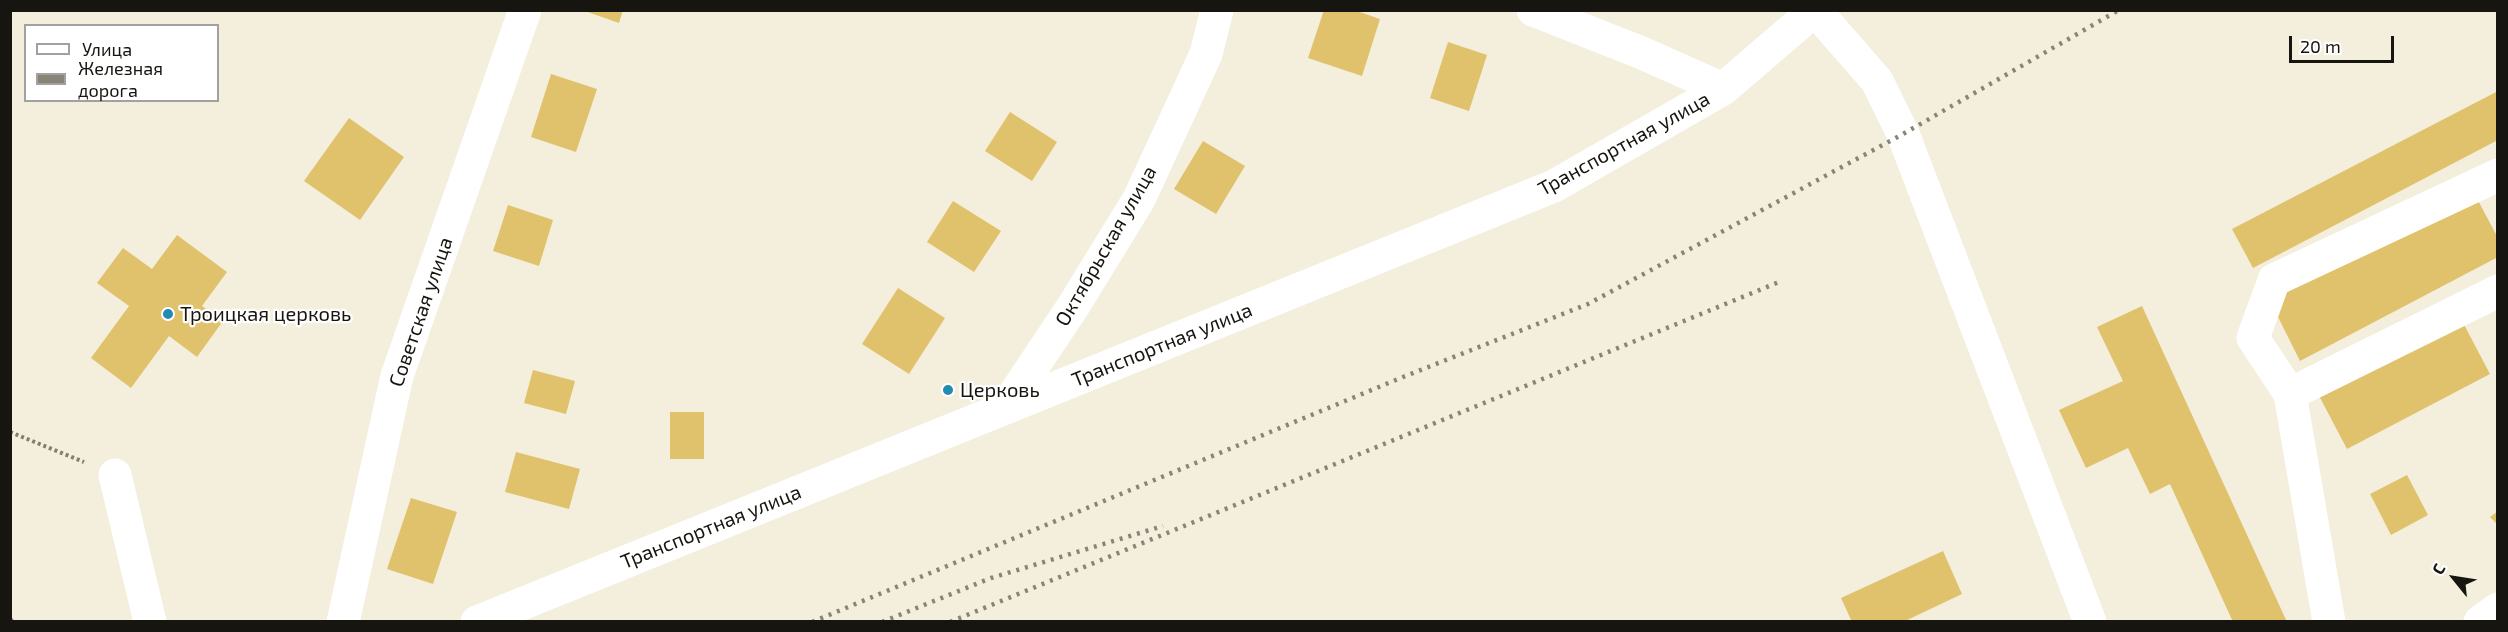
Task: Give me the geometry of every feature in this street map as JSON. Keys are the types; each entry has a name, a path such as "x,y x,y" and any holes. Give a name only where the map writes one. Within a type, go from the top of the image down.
{"street":[{"name":"Советская улица","path":"343,621 397,376 525,10"},
{"name":"Октябрьская улица","path":"1006,407 1074,305 1139,199 1206,54 1217,10"},
{"path":"1533,10 1642,53 1723,89"},
{"name":"Транспортная улица","path":"477,621 1554,186 1723,89 1815,10"},
{"path":"1815,10 1876,81 1903,134 2090,621"},
{"path":"2329,621 2290,394 2253,338 2274,280 2498,175"},
{"path":"2290,394 2498,291"},
{"path":"115,475 150,621"},
{"path":"2480,621 2498,609"}],"path":[{"path":"10,432 115,475"}],"building":[{"path":"582,10 623,10 619,23"},
{"path":"1324,10 1354,10 1380,19 1362,76 1308,58"},
{"path":"1448,42 1487,55 1469,111 1430,98"},
{"path":"551,74 597,89 576,152 531,137"},
{"path":"2498,91 2498,140 2253,268 2232,229"},
{"path":"1010,112 1057,142 1032,181 985,151"},
{"path":"349,118 404,157 360,220 304,181"},
{"path":"1203,141 1245,166 1216,214 1174,189"},
{"path":"2474,193 2498,238 2498,257 2300,361 2269,299"},
{"path":"953,201 1001,231 974,272 927,242"},
{"path":"508,205 553,220 539,266 493,251"},
{"name":"Троицкая церковь","path":"177,235 227,272 202,306 223,321 197,357 169,336 131,388 91,358 129,306 97,283 123,248 152,269"},
{"path":"898,288 945,318 909,374 862,344"},
{"path":"2142,306 2287,622 2233,622 2170,484 2150,494 2128,448 2086,468 2059,410 2123,381 2097,327"},
{"path":"2460,317 2490,374 2347,449 2317,392"},
{"path":"533,370 575,381 566,414 524,403"},
{"path":"670,412 704,412 704,459 670,459"},
{"path":"516,452 580,469 569,509 505,492"},
{"path":"2407,475 2428,515 2391,535 2370,494"},
{"path":"411,498 457,512 433,584 387,569"},
{"path":"2498,511 2498,525 2490,517"},
{"path":"1943,551 1962,594 1903,622 1852,622 1841,598"}],"railway":[{"path":"812,622 1403,377 1588,304 1903,134 2119,10"},
{"path":"950,622 1779,282"},
{"path":"882,622 991,578 1163,526"}],"place":[{"name":"Троицкая церковь","path":"168,314"},
{"name":"Церковь","path":"948,390"}]}
